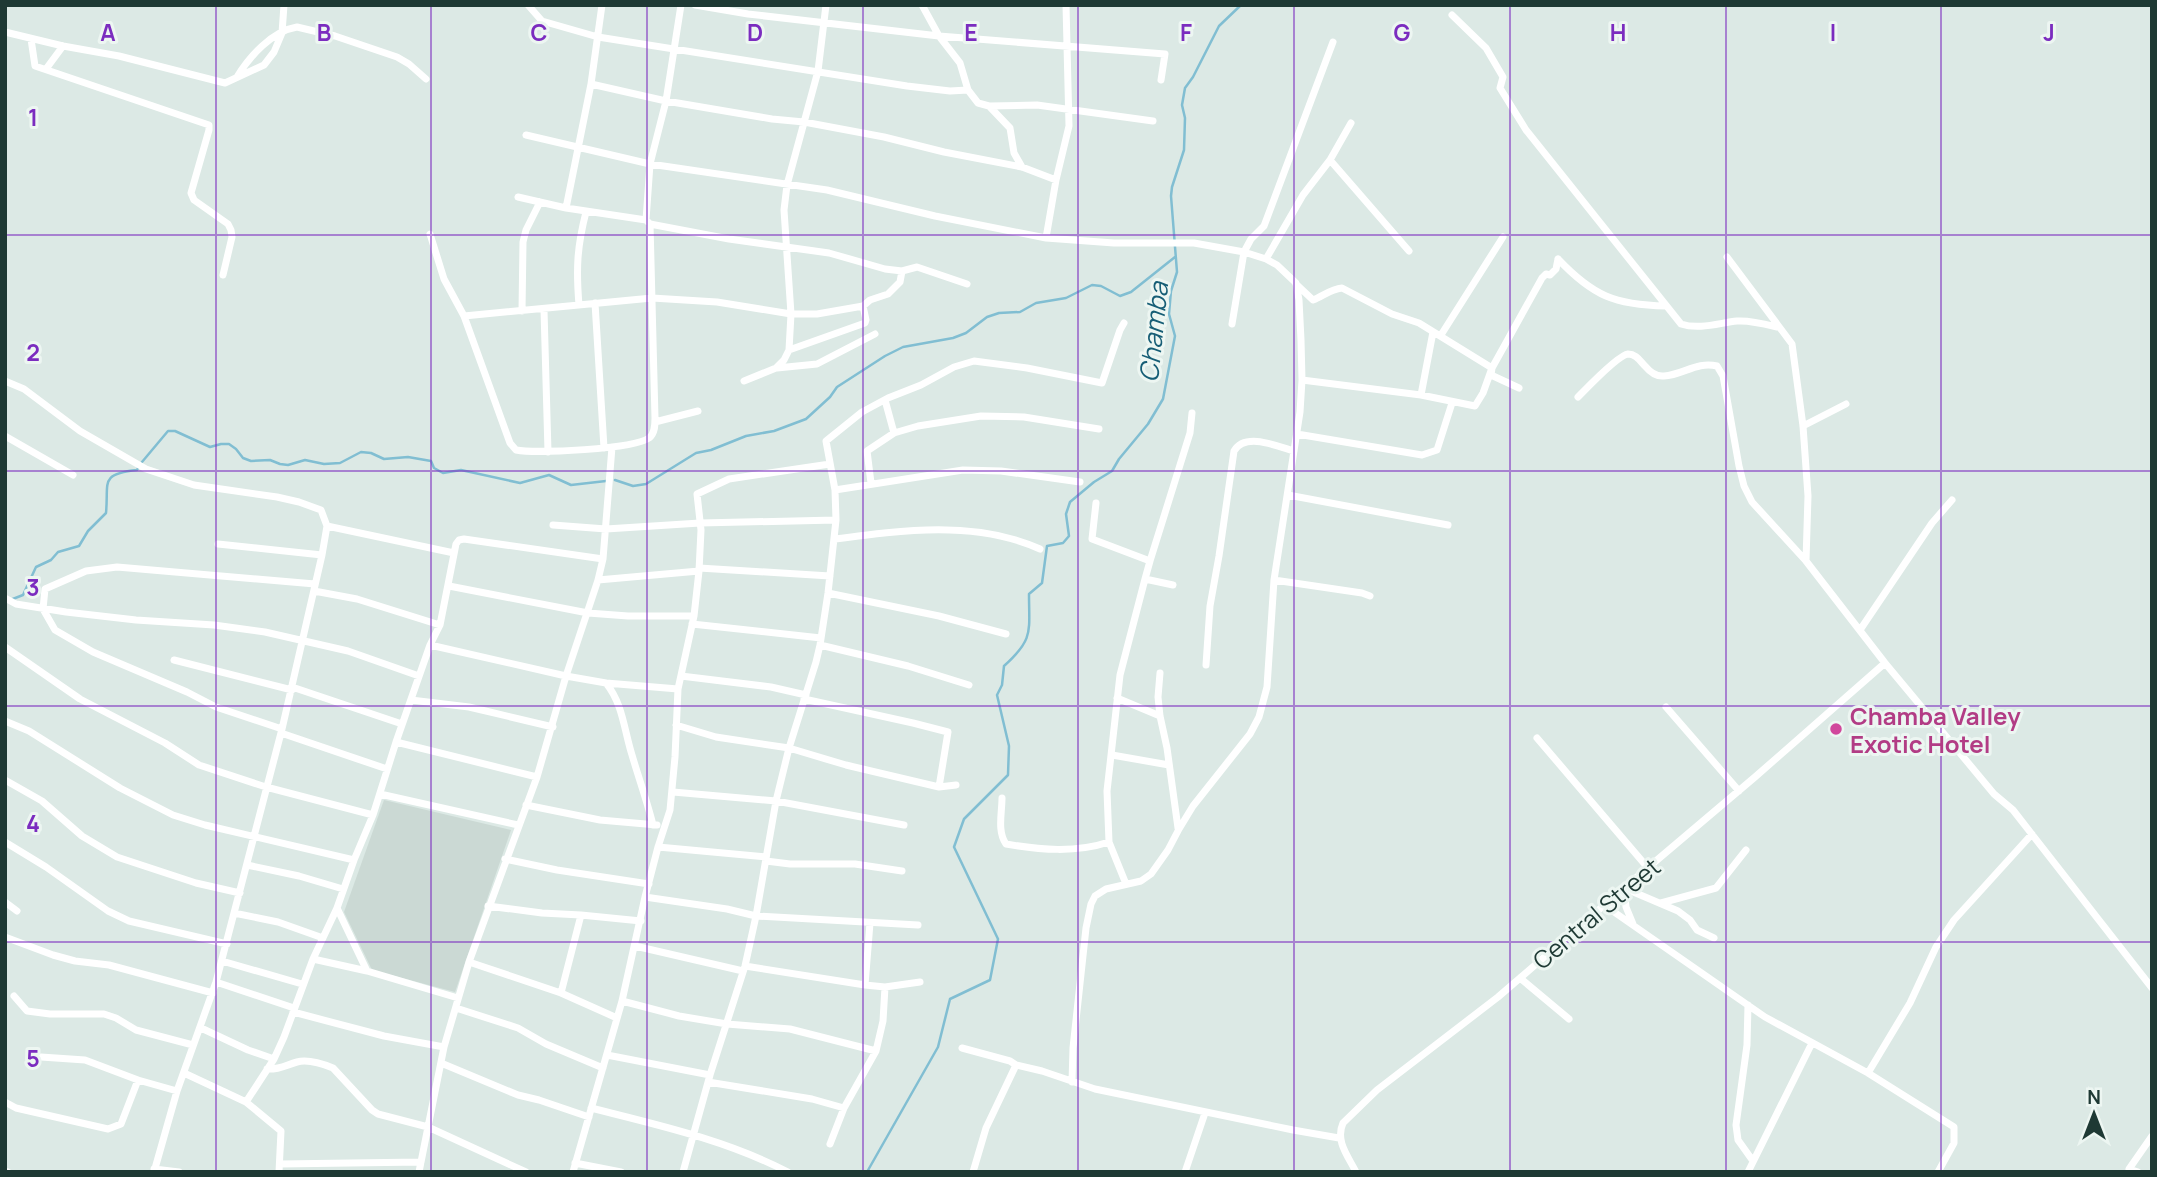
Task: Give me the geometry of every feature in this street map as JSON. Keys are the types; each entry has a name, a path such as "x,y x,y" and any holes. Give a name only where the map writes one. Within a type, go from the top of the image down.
{"street":[{"path":"5,32 119,56 225,83 264,65 274,52 282,33 284,5"},
{"path":"528,5 543,22 598,37 907,86 950,91 968,90"},
{"path":"566,208 591,84 602,5"},
{"path":"430,234 444,279 464,316 510,443 516,450 548,452 608,448 649,438 655,422 648,222 650,164 666,101 681,5"},
{"path":"695,5 939,36 1165,54 1161,80"},
{"path":"776,368 789,350 791,314 785,210 787,185 818,71 827,5"},
{"path":"922,5 939,36 960,64 968,90 978,103 989,106 1038,105 1153,121"},
{"path":"1046,237 1069,129 1066,5"},
{"path":"1452,15 1486,48 1503,77 1500,88 1526,130 1681,324 1708,326 1741,320 1778,327"},
{"path":"237,78 244,65 268,41 297,27 397,57 426,79"},
{"path":"31,39 35,66 209,125 191,193 194,200 228,224 232,230 223,275"},
{"path":"1233,324 1244,252 1251,239 1264,226 1333,42"},
{"path":"46,68 63,46"},
{"path":"591,84 666,101 804,122 1022,167 1056,180"},
{"path":"989,106 1012,131 1014,153 1022,167"},
{"path":"1266,259 1303,195 1330,160 1351,123"},
{"path":"527,135 650,164 827,190 935,216 1046,237 1114,243 1194,243 1244,252 1277,265 1312,300 1342,288 1392,314 1419,323 1492,368"},
{"path":"1330,160 1409,251"},
{"path":"518,197 729,239 830,253 882,268 902,271 917,267 967,284"},
{"path":"522,311 523,242 540,202"},
{"path":"579,305 578,242 586,212"},
{"path":"1421,396 1437,333 1503,237"},
{"path":"1727,257 1792,344 1803,426 1808,496 1806,561"},
{"path":"1302,380 1474,406 1542,278 1556,269 1558,259 1579,280 1604,296 1636,304 1666,306"},
{"path":"464,316 652,298 717,302 791,314 817,314 863,306 870,300 888,294 900,282 902,271"},
{"path":"1072,1082 1078,1002 1091,904 1096,896 1106,890 1141,881 1151,874 1168,850 1178,829 1209,784 1250,734 1259,717 1267,687 1274,580 1289,495 1302,380 1296,284"},
{"path":"419,1172 444,1047 458,998 488,906 537,777 603,559 608,448 595,303"},
{"path":"789,350 866,323 863,306"},
{"path":"544,310 548,452"},
{"path":"682,1172 744,969 776,801 820,641 836,520 835,490 826,441 862,412 954,367 974,361 1102,383 1119,330 1124,323"},
{"path":"744,382 776,368 817,364 875,334"},
{"path":"1578,397 1608,368 1628,354 1635,355 1658,376 1703,365 1717,366 1723,376 1744,486 1752,502 1806,561 1885,663 1994,794 2016,807 2032,834 2152,988"},
{"path":"1492,368 1492,376 1519,388"},
{"path":"5,381 24,389 80,430 146,469 194,485 299,502 321,510 327,526 323,555 292,689 222,961 177,1091 154,1171 178,1172"},
{"path":"885,400 894,433"},
{"path":"1297,434 1422,455 1437,450 1452,403"},
{"path":"1803,426 1846,404"},
{"path":"655,422 698,411"},
{"path":"1126,884 1109,842 1107,791 1117,698 1125,651 1190,433 1192,413"},
{"path":"871,483 867,451 894,433 950,419 981,416 1024,417 1099,429"},
{"path":"5,436 73,475"},
{"path":"1206,665 1210,606 1234,452 1238,445 1245,441 1294,451"},
{"path":"573,1172 622,1001 645,897 673,792 678,689 693,620 699,569 700,523 696,495 729,480 830,464"},
{"path":"835,490 963,470 1001,471 1080,482"},
{"path":"1289,495 1448,525"},
{"path":"1860,630 1932,523 1952,500"},
{"path":"1096,503 1092,539 1150,561"},
{"path":"553,525 606,529 700,523 836,520"},
{"path":"327,526 454,553"},
{"path":"835,539 930,528 987,534 1040,549"},
{"path":"246,1102 274,1059 302,984 337,908 373,815 402,724 430,645 440,625 456,544 464,539 603,559"},
{"path":"218,544 323,555"},
{"path":"387,769 216,707 102,657 55,630 43,609 45,589 86,571 117,566 314,587 440,625"},
{"path":"598,580 699,569 830,576"},
{"path":"1145,579 1173,585"},
{"path":"1274,580 1370,596"},
{"path":"449,586 588,613 693,620 820,641 969,684"},
{"path":"828,593 939,616 1006,634"},
{"path":"5,598 16,604 43,609 265,632 348,651 419,676"},
{"path":"430,645 566,676 606,683 678,689"},
{"path":"5,648 80,699 186,755 198,765 266,787 373,815"},
{"path":"174,660 292,689 402,724"},
{"name":"Central Street","path":"1339,1138 1343,1123 1377,1090 1520,978 1885,663"},
{"path":"1160,673 1160,716 1178,829"},
{"path":"681,676 771,687 948,732 939,787"},
{"path":"606,683 624,719 631,753 653,825"},
{"path":"1117,698 1160,716"},
{"path":"411,700 469,707 553,727"},
{"path":"1666,707 1739,791"},
{"path":"5,721 29,731 120,788 173,815 354,860"},
{"path":"676,725 716,737 789,748 846,765 939,787 956,785"},
{"path":"1536,738 1648,869"},
{"path":"396,742 537,777"},
{"path":"1112,755 1169,765"},
{"path":"5,780 42,802 82,835 117,858 196,883 240,893"},
{"path":"673,792 776,801 904,825"},
{"path":"380,794 518,825"},
{"path":"1002,798 1000,828 1006,844 1051,850 1109,842"},
{"path":"526,805 600,820 665,827"},
{"path":"1868,1073 1910,1003 1936,947 1954,920 2032,834"},
{"path":"5,842 108,911 129,922 226,944"},
{"path":"658,847 790,863 855,863 902,871"},
{"path":"1661,903 1716,888 1745,850"},
{"path":"505,859 649,884"},
{"path":"247,865 344,889"},
{"path":"1623,888 1678,911 1690,920 1697,930 1714,938"},
{"path":"1623,888 1633,925"},
{"path":"645,897 756,916 918,925"},
{"path":"5,902 17,911"},
{"path":"1604,905 1748,1005 1868,1073 1954,1127 1954,1143 1938,1172"},
{"path":"488,906 641,921"},
{"path":"337,908 367,971"},
{"path":"234,913 278,922 323,938"},
{"path":"561,992 581,915"},
{"path":"865,985 870,923"},
{"path":"5,937 53,956 109,965 213,993"},
{"path":"635,946 744,969 865,985 920,982"},
{"path":"313,959 367,971 458,998"},
{"path":"222,961 302,984"},
{"path":"469,962 561,992 617,1018"},
{"path":"1520,978 1569,1019"},
{"path":"216,982 294,1010 384,1036 444,1047"},
{"path":"830,1144 844,1108 876,1051 883,1021 885,986"},
{"path":"14,996 27,1011 50,1014 104,1014 136,1030 194,1045"},
{"path":"622,1001 679,1016 727,1024 790,1029 876,1051"},
{"path":"1748,1005 1747,1045 1736,1125 1738,1140 1753,1161"},
{"path":"456,1008 518,1028 546,1044 603,1068"},
{"path":"201,1028 274,1059"},
{"path":"1748,1172 1812,1043"},
{"path":"962,1048 1095,1089 1339,1138 1356,1172"},
{"path":"607,1055 844,1108"},
{"path":"41,1057 85,1060 177,1091"},
{"path":"267,1069 277,1069 299,1061 326,1065 372,1110 428,1127 526,1172"},
{"path":"441,1063 518,1095 589,1117"},
{"path":"973,1172 986,1128 1016,1065"},
{"path":"184,1073 246,1102 281,1131 279,1168 421,1162"},
{"path":"5,1102 16,1108 108,1129 115,1128 121,1124 138,1080"},
{"path":"591,1108 693,1134 744,1151 788,1172"},
{"path":"1185,1172 1205,1112"},
{"path":"2138,1172 2128,1170 2152,1136"},
{"path":"575,1163 621,1172"}],"shaded area":[{"path":"384,800 511,830 455,992 372,970 344,912"}],"waterway":[{"name":"Chamba","path":"867,1172 938,1047 950,999 990,980 998,939 954,847 964,819 1008,775 1009,746 997,695 1002,685 1004,666 1021,649 1028,634 1029,594 1042,583 1047,546 1063,543 1069,536 1066,514 1070,502 1112,471 1148,424 1163,399 1175,336 1169,314 1171,291 1177,272 1171,196 1184,150 1185,118 1182,105 1185,88 1219,26 1241,5"},
{"path":"615,480 633,486 646,484 696,453 806,419 837,387 903,347 953,338 966,333 987,317 999,313 1020,312 1036,303 1066,298 1092,285 1101,286 1120,296 1131,292 1175,257"},
{"path":"142,462 168,431 175,431 210,447 229,444 243,458 251,461 270,460 288,465 305,460 324,464 340,463 361,452 384,459 408,457 431,461 434,468 443,473 461,470 520,483 549,475 571,485 606,481"},
{"path":"5,602 23,595 36,567 51,560 58,552 79,546 88,531 106,513 107,487 111,477 138,468"}],"place":[{"name":"Chamba Valley Exotic Hotel","path":"1836,729"}]}
